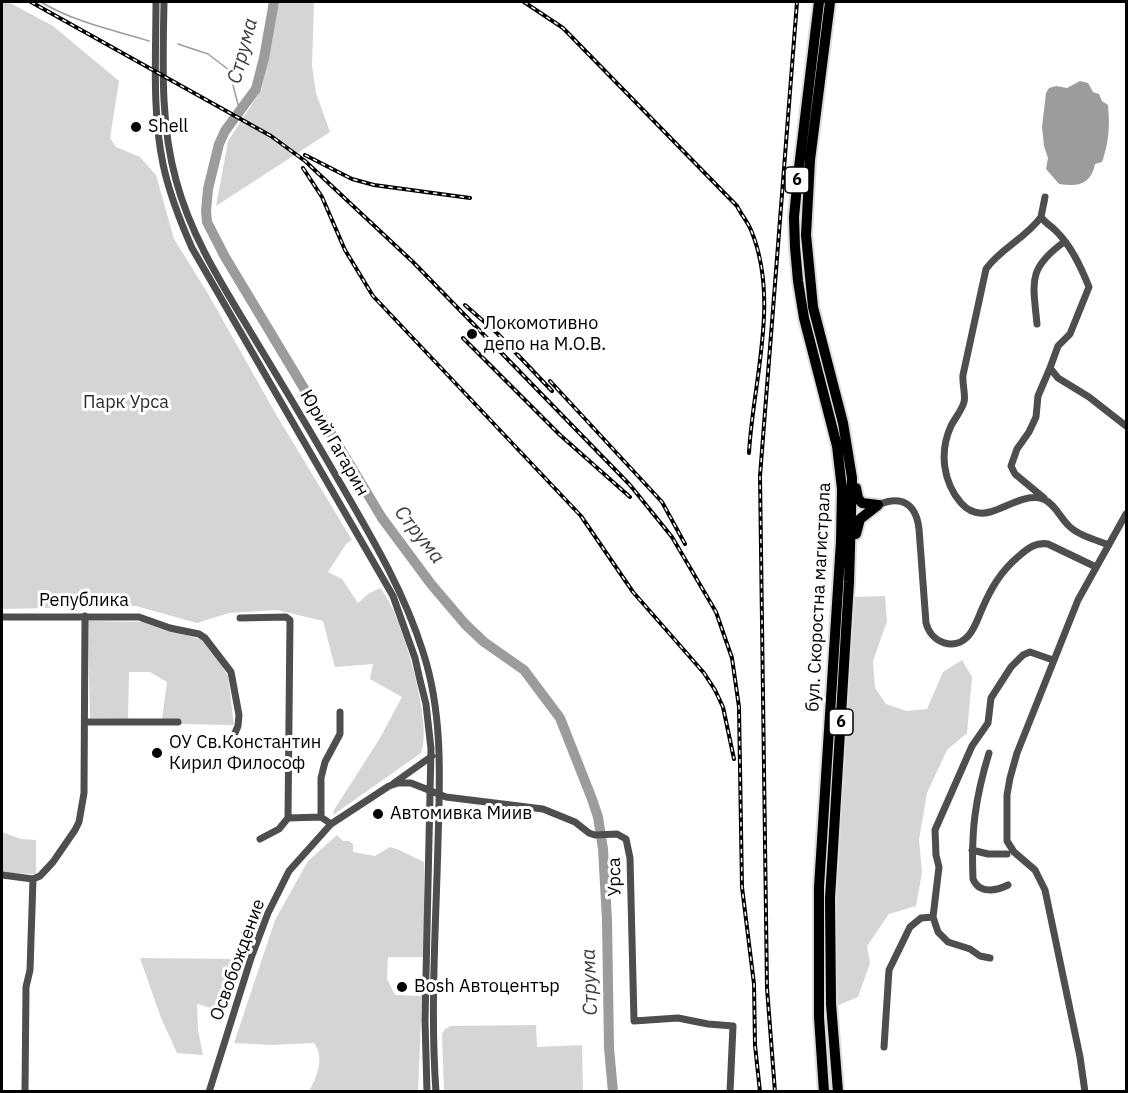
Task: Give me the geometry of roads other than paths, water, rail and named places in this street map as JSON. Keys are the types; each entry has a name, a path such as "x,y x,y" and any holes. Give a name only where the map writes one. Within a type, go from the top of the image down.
{"highway":[{"name":"бул. Скоростна магистрала","path":"819,2 794,217 798,281 820,357 843,423 850,463 852,508 849,582 830,898 831,1005 838,1092"},
{"name":"бул. Скоростна магистрала","path":"824,1092 819,1017 819,887 841,541 842,489 808,270 806,206 830,2"},
{"path":"850,463 860,501 865,504 878,505"},
{"path":"849,582 858,522 878,505"}],"street":[{"name":"Юрий Гагарин","path":"156,2 158,131 163,165 181,222 192,248 393,596 415,658 429,726 432,756 425,1020 427,1092"},
{"name":"Юрий Гагарин","path":"164,2 166,125 170,158 193,230 215,272 359,514 412,616 424,655 434,696 439,795 435,984 436,1092"},
{"path":"1045,197 1041,217 1033,228 1004,249 986,269 963,375 964,402 951,426 944,451 947,480 954,494 971,511 979,514 1028,499 1038,497 1046,499"},
{"path":"1041,217 1055,230 1074,255 1089,287 1070,334 1058,346 1038,396 1036,417 1017,449 1011,466 1015,474 1046,499 1069,527 1109,545"},
{"path":"1037,324 1035,276 1038,266 1046,255 1064,242"},
{"path":"1050,368 1058,378 1126,426"},
{"path":"878,505 898,501 910,507 916,514 919,524 926,623 930,634 942,643 958,643 968,637 997,578 1006,567 1032,546 1040,543 1048,544 1096,567"},
{"path":"1084,1092 1080,1057 1046,890 1035,870 1014,852 1006,841 1007,795 1017,753 1078,600 1126,514"},
{"path":"2,875 33,879 40,876 48,868 79,822 84,793 85,616"},
{"name":"Република","path":"2,617 139,616 170,628 199,634 205,638 231,672 236,709 239,715 235,733"},
{"path":"240,618 286,617 290,620 288,818 279,829 261,839"},
{"path":"990,958 948,942 938,932 933,917 939,867 935,830 972,746 988,723 991,698 1011,667 1030,652 1053,660"},
{"path":"321,817 321,778 325,762 340,734 340,712"},
{"path":"85,722 178,722"},
{"path":"989,753 975,808 972,850 973,879 976,885 991,891 1008,885"},
{"name":"Освобождение","path":"209,1092 251,958 268,913 289,872 331,824 432,756"},
{"path":"389,786 404,783 431,790"},
{"name":"Урса","path":"431,790 446,797 543,809 575,822 589,833 622,836 626,839 630,849 634,1021 678,1018 702,1024 733,1026 730,1092"},
{"path":"288,818 321,817 331,824"},
{"path":"972,850 988,854 1007,854"},
{"path":"25,1092 26,987 30,970 33,879"},
{"path":"884,1047 889,970 910,927 921,918 933,917"}],"waterway":[{"path":"41,2 80,20 149,41"},
{"name":"Струма","path":"274,2 256,89 225,131 219,144 208,189 207,222 225,257 382,518 431,584 465,624 484,642 524,670 560,718 598,817 603,849 607,920 609,1048 613,1092"},
{"path":"178,44 208,54 229,70 240,112"}],"railway":[{"path":"31,2 271,136 305,161 413,262 630,485 672,537 716,612 732,658 739,707 742,887 754,984 755,1045 760,1092"},
{"path":"524,2 563,28 737,206 751,230 759,257 764,312 749,453"},
{"path":"775,1092 767,988 760,476 797,2"},
{"path":"305,155 352,179 374,185 470,198"},
{"path":"303,168 322,197 345,250 373,296 581,516 633,592 704,673 723,707 734,759"},
{"path":"465,305 497,333 552,391"},
{"path":"463,338 560,435 630,497"},
{"path":"550,381 662,502 685,544"}],"place":[{"name":"Shell","path":"136,127"},
{"name":"Локомотивно депо на М.О.В.","path":"472,334"},
{"name":"ОУ Св.Константин Кирил Философ","path":"157,753"},
{"name":"Автомивка Миив","path":"378,814"},
{"name":"Bosh Автоцентър","path":"402,987"}],"park label":[{"name":"Парк Урса","path":"126,403"}]}
